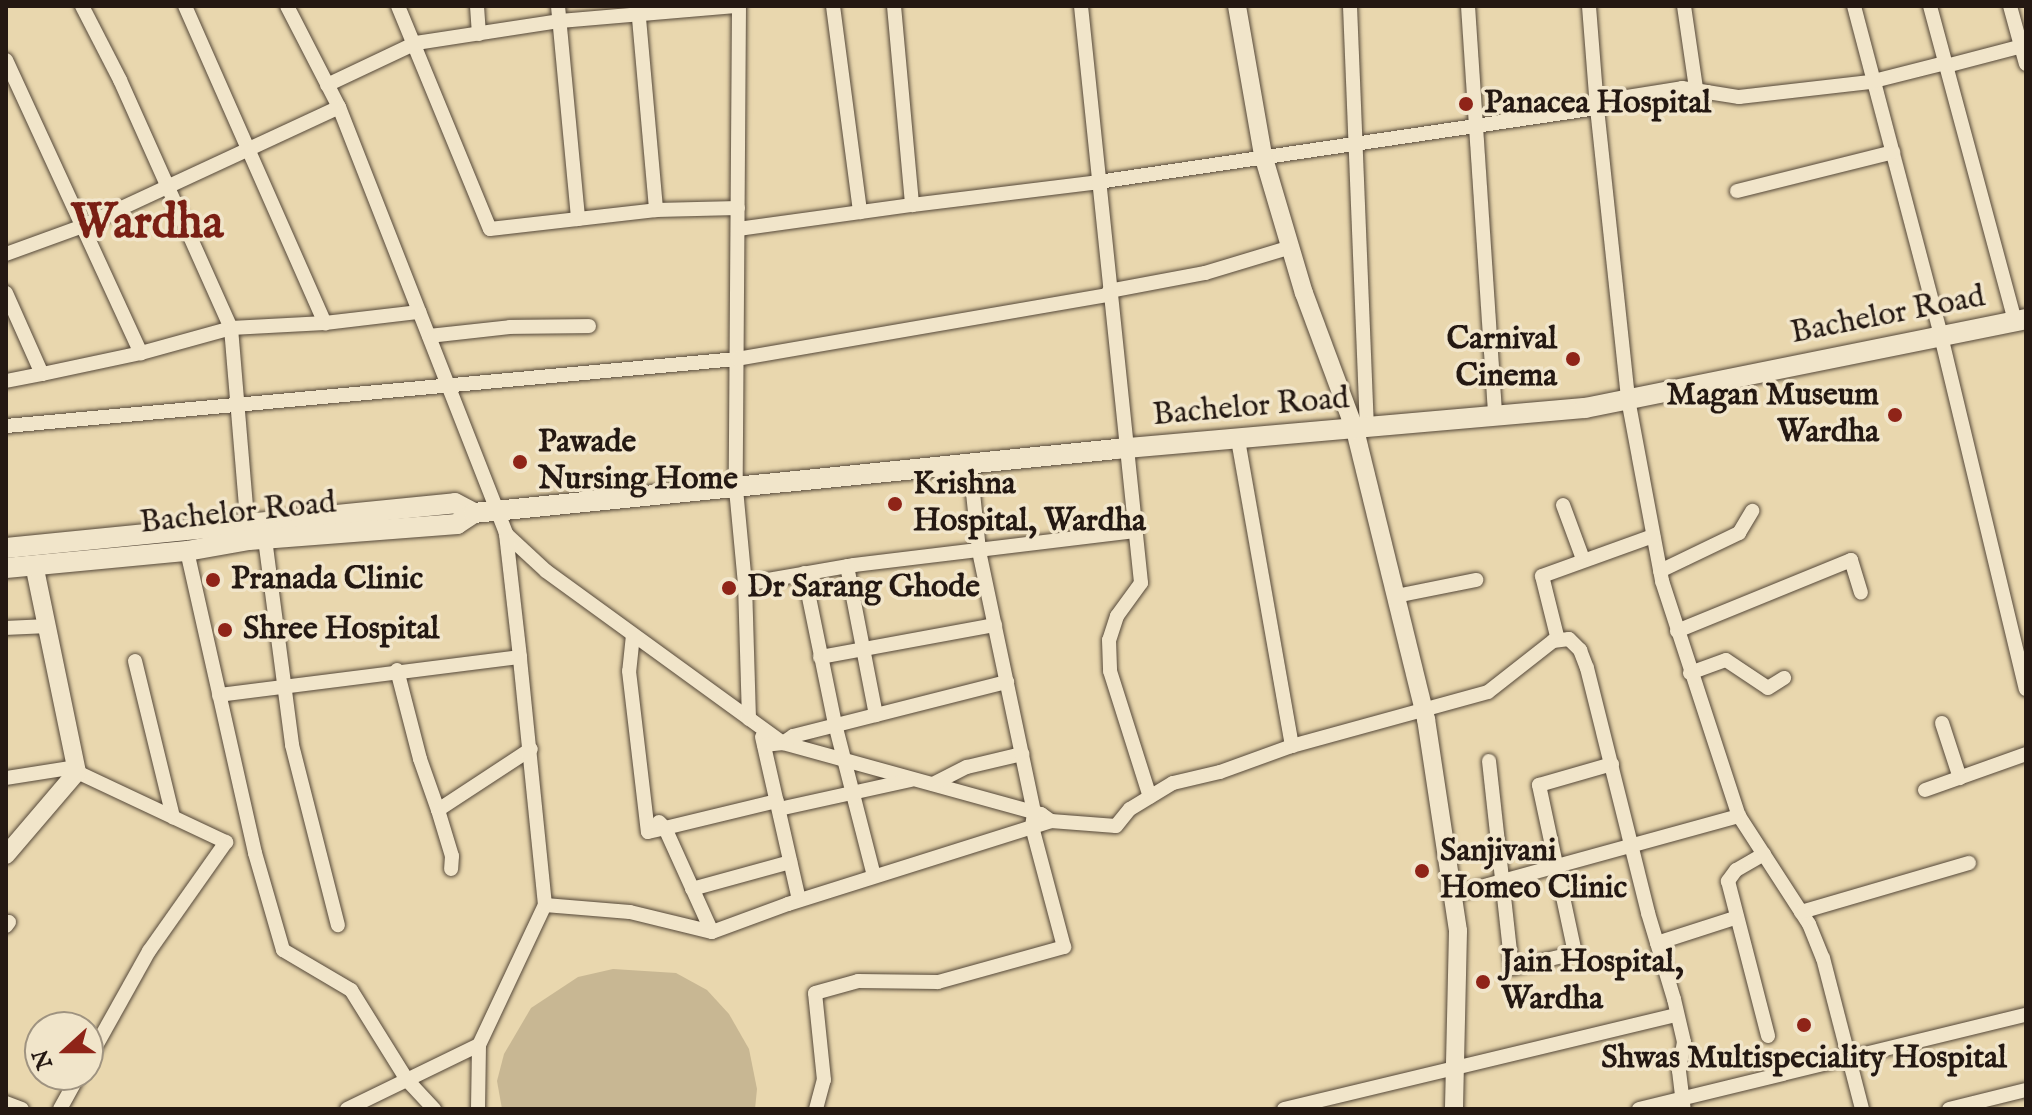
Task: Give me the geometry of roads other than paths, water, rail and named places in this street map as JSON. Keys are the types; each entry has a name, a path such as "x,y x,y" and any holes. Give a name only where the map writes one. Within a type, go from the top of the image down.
{"main road":[{"name":"Bachelor Road","path":"7,555 34,565 187,551 254,535 455,503 474,513 499,511 1125,448 1585,408 2021,320"},
{"name":"Bachelor Road","path":"7,555 254,535"}],"street":[{"path":"82,6 120,80 231,328 254,535 287,685 292,745 338,925"},
{"path":"185,6 325,323"},
{"path":"287,6 339,107 506,534 545,905 479,1045 478,1109"},
{"path":"398,6 416,43 490,229 656,210 738,208"},
{"path":"477,6 479,34"},
{"path":"327,85 416,43 479,34 559,14 737,6 736,489 755,723 764,745 799,900"},
{"path":"833,6 860,212"},
{"path":"894,6 912,205"},
{"path":"1081,6 1141,583 1117,616 1109,640 1109,655 1115,695 1150,797"},
{"path":"1237,6 1263,155 1304,293 1361,429"},
{"path":"1350,6 1361,429 1424,712 1458,931 1452,1066 1454,1109"},
{"path":"1468,6 1495,416"},
{"path":"1589,6 1596,105 1628,399 1660,571 1690,673 1739,816 1801,912 1823,958 1862,1109"},
{"path":"1684,6 1696,88"},
{"path":"1854,6 1941,336 2026,689"},
{"path":"1930,6 2021,320"},
{"path":"2010,6 2024,46 2026,64"},
{"path":"638,10 656,210"},
{"path":"559,14 578,219"},
{"path":"738,229 1098,182 1355,141 1475,126 1696,88 1733,97 1874,81 2024,46"},
{"path":"6,60 141,353"},
{"path":"6,254 83,226 339,107"},
{"path":"1737,191 1893,152"},
{"path":"6,426 237,402 737,359 1109,293 1205,273 1291,247"},
{"path":"6,293 42,374"},
{"path":"6,381 141,353 231,328 325,323 419,312"},
{"path":"429,336 510,327 589,326"},
{"path":"1238,439 1292,746"},
{"path":"816,1109 824,1080 815,993 858,981 938,982 1064,947 1033,819 979,550 970,465"},
{"path":"1563,505 1583,559"},
{"path":"1660,571 1739,533 1752,511"},
{"path":"745,584 847,566 1135,531"},
{"path":"506,534 546,571 783,743"},
{"path":"1558,640 1542,576 1653,536"},
{"path":"187,551 255,853 283,950 351,990 407,1080 434,1109"},
{"path":"1677,631 1851,560 1861,593"},
{"path":"34,565 77,770"},
{"path":"847,566 876,715"},
{"path":"804,573 835,724 874,876"},
{"path":"1396,596 1476,580"},
{"path":"820,657 995,625"},
{"path":"6,628 47,626"},
{"path":"633,635 629,671 648,832 915,779"},
{"path":"764,745 783,743 843,758 933,784 1033,819 1116,826 1130,809 1173,783 1220,772 1292,746 1488,692 1520,664 1558,640 1569,639 1580,650 1684,1042 1679,1071 1683,1105"},
{"path":"219,695 397,670 520,657"},
{"path":"1690,673 1726,660 1768,688 1784,678"},
{"path":"135,661 173,817"},
{"path":"397,670 420,759 452,856 451,869"},
{"path":"783,743 793,736 835,724 1007,682"},
{"path":"1942,723 1960,778"},
{"path":"438,810 531,749"},
{"path":"933,784 967,767 1022,754"},
{"path":"1925,790 2026,754"},
{"path":"1489,761 1512,968 1575,953 1539,785 1612,764"},
{"path":"6,778 77,770 255,853"},
{"path":"6,855 77,770"},
{"path":"1452,895 1739,816"},
{"path":"545,905 630,912 712,932 1033,819"},
{"path":"665,828 712,932"},
{"path":"104,1031 149,951 226,842"},
{"path":"1764,854 1736,870 1728,881 1735,918 1768,1036"},
{"path":"692,889 790,862"},
{"path":"1801,912 1969,863"},
{"path":"1657,943 1735,918"},
{"path":"1284,1109 1340,1102 1452,1066 1677,1015"},
{"path":"1639,1109 1683,1105 1851,1058 2026,1015"},
{"path":"347,1109 479,1045"},
{"path":"1949,1109 2026,1090"},
{"path":"60,1109 70,1091"},
{"path":"6,1103 22,1109"}],"place":[{"name":"Panacea Hospital","path":"1466,104"},
{"name":"Carnival Cinema","path":"1573,359"},
{"name":"Magan Museum Wardha","path":"1895,415"},
{"name":"Pawade Nursing Home","path":"520,462"},
{"name":"Krishna Hospital, Wardha","path":"895,504"},
{"name":"Pranada Clinic","path":"213,580"},
{"name":"Dr Sarang Ghode","path":"729,588"},
{"name":"Shree Hospital","path":"225,630"},
{"name":"Sanjivani Homeo Clinic","path":"1422,871"},
{"name":"Jain Hospital, Wardha","path":"1483,982"},
{"name":"Shwas Multispeciality Hospital","path":"1804,1025"}],"district":[{"name":"Wardha","path":"147,225"}]}
